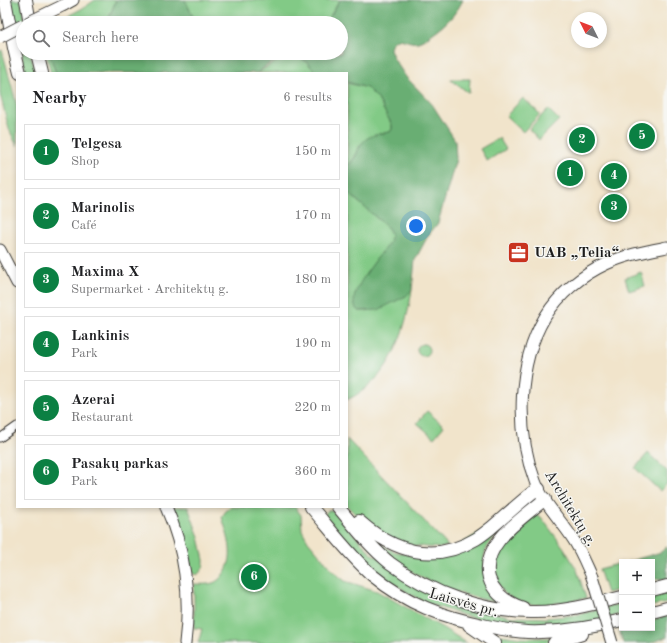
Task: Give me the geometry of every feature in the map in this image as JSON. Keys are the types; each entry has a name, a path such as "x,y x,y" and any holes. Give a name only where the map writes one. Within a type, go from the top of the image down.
{"main road":[{"path":"5,0 16,56"},
{"path":"26,0 28,16"},
{"path":"17,60 20,72"},
{"path":"39,60 42,72"},
{"path":"343,508 372,533 385,541 411,550 445,552 461,547 477,539 538,489"},
{"path":"535,612 517,606 504,599 495,591 491,583 488,565 490,556 502,537 545,499"},
{"name":"Laisvės pr.","path":"312,508 360,563 383,584 417,605 440,614 462,621 507,630 540,632 596,626 619,621"},
{"name":"Laisvės pr.","path":"339,508 373,548 389,562 424,584 445,594 503,610 535,612 582,606 619,598"},
{"path":"655,589 667,586"},
{"path":"655,611 667,608"},
{"path":"462,621 495,643"},
{"path":"554,643 579,635 596,626"}],"street":[{"path":"43,16 68,3"},
{"path":"0,37 16,29"},
{"name":"Architektų g.","path":"612,643 592,577 582,554 538,489 531,468 523,427 523,385 530,351 545,317 552,307 571,287 582,278 606,264 638,253 667,247"},
{"path":"0,250 16,281"},
{"path":"0,438 16,427"},
{"path":"166,508 178,542 186,581 187,622 185,643"}],"green space":[{"path":"10,0 21,0 24,16 16,16 16,27"},
{"path":"95,0 116,0 110,16 68,16"},
{"path":"116,0 185,0 193,16 110,16"},
{"path":"185,0 340,0 330,16 193,16"},
{"path":"340,0 463,0 449,20 427,38 416,42 397,39 392,43 390,49 394,59 406,77 432,104 455,140 456,159 438,223 428,236 415,260 412,290 406,296 378,310 359,311 356,309 354,299 355,293 358,286 388,244 391,234 388,228 348,194 348,164 353,160 360,146 365,140 377,134 390,132 392,125 378,99 367,88 348,82 348,72 316,72 304,60 348,60 348,16 330,16"},
{"path":"2,50 16,102 16,144 9,129 0,94 0,51"},
{"path":"23,60 32,60 36,72 26,72"},
{"path":"48,60 51,60 56,72 51,72"},
{"path":"51,60 278,60 258,72 56,72"},
{"path":"280,60 304,60 316,72 259,72"},
{"path":"470,79 469,93 451,80"},
{"path":"348,83 367,88 378,99 392,125 390,132 365,140 359,147 350,164 348,165"},
{"path":"523,98 540,114 523,132 506,116"},
{"path":"548,109 559,120 539,140 529,129"},
{"path":"499,138 506,149 487,161 480,149"},
{"path":"348,194 388,228 391,234 388,244 366,274 356,309 359,311 366,311 406,296 412,290 405,323 393,354 385,368 374,381 362,391 348,399"},
{"path":"641,272 645,286 629,291 625,278"},
{"path":"421,344 425,344 429,350 425,356 421,356 417,352 417,348"},
{"path":"427,411 444,426 434,438 417,423"},
{"path":"348,440 448,546 440,548 403,545 364,523 348,507"},
{"path":"648,453 667,471 667,484 660,491 635,468"},
{"path":"527,503 529,506 495,537 485,552 484,559 500,603 448,589 433,583 403,566 375,542 393,551 418,557 442,556"},
{"path":"173,508 188,508 199,537 204,562 202,570 197,575 192,573 182,531"},
{"path":"230,508 296,508 301,515 302,530 308,541 335,573 345,581 377,591 467,643 198,643 202,629 194,628 194,584 214,583 227,569 230,547 222,517"},
{"path":"328,510 334,512 372,554 482,610 512,617 546,618 577,615 619,604 619,615 578,626 502,627 425,603 376,573 325,516"},
{"path":"533,514 541,517 564,548 577,570 586,598 542,605 524,604 506,595 494,579 493,567 497,549"},
{"path":"667,546 667,579 655,579 655,559 637,559 661,552"},
{"path":"619,564 619,590 607,593 599,569"},
{"path":"667,592 667,603 655,605 655,594"},
{"path":"667,616 667,637 650,643 623,643 620,631 655,631 655,619"},
{"path":"493,634 522,638 553,638 546,643 501,643"}],"place":[{"name":"Azerai","path":"642,136"},
{"name":"Marinolis","path":"582,140"},
{"name":"Telgesa","path":"570,173"},
{"name":"Lankinis","path":"614,176"},
{"name":"Maxima X","path":"614,207"},
{"name":"UAB „Telia“","path":"519,252"},
{"name":"Pasakų parkas","path":"254,577"}]}
